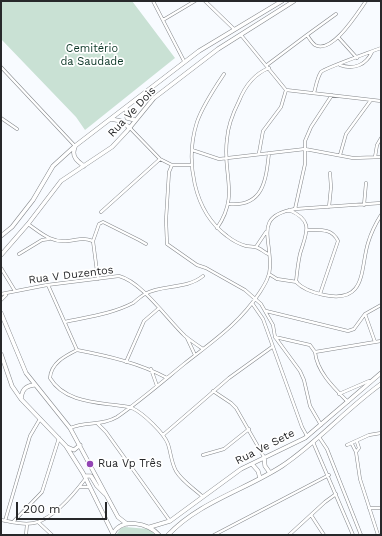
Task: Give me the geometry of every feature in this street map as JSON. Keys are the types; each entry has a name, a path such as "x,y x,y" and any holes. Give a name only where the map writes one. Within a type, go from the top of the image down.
{"main road":[{"name":"Rua Ve Dois","path":"1,255 28,224 61,181 112,147 130,128 134,120 164,90 240,34 294,1"},
{"name":"Rua Ve Dois","path":"1,236 12,227 33,200 53,166 75,146 184,61 280,2"},
{"path":"126,107 125,111 127,118 134,120"},
{"path":"111,119 121,121 130,128"},
{"path":"75,146 74,155 76,160 84,166"},
{"path":"1,313 18,357 34,384 70,428 118,517 127,524"},
{"path":"1,354 12,386 20,399 66,446 85,477 113,535 121,525 127,524 150,527 159,535"},
{"name":"Rua Ve Sete","path":"150,527 170,521 231,475 307,436 348,402 373,378 381,373"},
{"path":"373,378 380,385"},
{"path":"20,399 21,392 24,388 34,384"},
{"name":"Rua Ve Sete","path":"168,535 181,523 196,513 231,492 270,473 313,442 380,385"},
{"path":"66,446 74,450 80,445"},
{"path":"264,457 265,466 270,473"},
{"path":"252,464 258,471 260,478"},
{"path":"85,477 91,476 97,486 106,495"},
{"path":"191,505 196,513"}],"street":[{"path":"152,1 184,61"},
{"path":"163,20 195,1"},
{"path":"206,1 234,29"},
{"path":"307,35 315,45 320,46 339,38 366,1"},
{"path":"217,228 226,214 229,204 230,188 226,158 227,139 230,124 242,95 256,76 336,14"},
{"path":"240,34 268,66 286,90 381,101"},
{"path":"339,38 357,58"},
{"path":"314,93 321,73 331,66 357,58 381,48"},
{"path":"340,64 348,68 359,66 370,58 373,51"},
{"path":"1,67 75,146"},
{"path":"224,74 197,121 191,165 201,202 217,228 236,241 246,246 256,247 268,254"},
{"path":"259,153 263,131 281,107 286,90"},
{"path":"295,209 304,164 306,141 311,128 332,95"},
{"path":"340,156 346,134 371,100"},
{"path":"1,118 17,129"},
{"path":"130,128 160,159 172,165 191,165"},
{"path":"376,157 377,145 381,138"},
{"path":"192,150 214,158 305,149 353,158 381,157"},
{"path":"229,204 245,202 261,192 265,181 269,153"},
{"path":"102,212 160,159"},
{"path":"172,165 167,188 167,244 197,265 206,268 245,290 266,311 273,325 275,337 300,371 304,380 310,406 321,425"},
{"path":"328,207 331,187 330,173"},
{"path":"364,205 366,183"},
{"path":"256,247 266,232 270,220 285,211 381,203"},
{"path":"289,210 303,218 308,230 300,256 297,283"},
{"path":"269,274 277,279 297,283 320,294 335,297 351,291 358,285 363,274 367,243 381,216"},
{"path":"98,279 93,241 99,224 103,222 146,244"},
{"path":"28,224 49,239"},
{"path":"308,230 327,230 332,232 338,241 320,294"},
{"path":"70,428 79,424 98,424 108,422 131,408 229,329 252,303 269,274 266,232"},
{"path":"19,254 42,240 49,239 70,241 80,238 93,241"},
{"path":"1,268 15,291"},
{"name":"Rua V Duzentos","path":"1,300 6,295 15,291 48,285 118,276 127,278 145,294 187,338 203,349"},
{"path":"64,322 114,311 133,303 145,294 178,287 196,281 203,276"},
{"path":"48,285 76,350"},
{"path":"1,294 6,295"},
{"path":"252,303 263,319 302,427 307,436"},
{"path":"266,311 348,331 354,329 366,314 381,305"},
{"path":"126,362 144,321 158,309"},
{"path":"366,314 375,342"},
{"path":"275,337 310,345 315,352 320,368 339,394 348,402"},
{"name":"Rua V Duzentos","path":"187,338 195,356"},
{"path":"315,352 381,341"},
{"path":"163,435 229,378 272,347"},
{"path":"167,378 151,369 76,350 59,360 50,372 50,378 53,383 69,396 91,403 131,408 163,435 168,443 175,470 186,483 202,496"},
{"path":"151,369 157,386"},
{"path":"339,394 370,381"},
{"path":"213,391 231,403 249,429 264,457"},
{"path":"5,521 30,436 40,419"},
{"path":"106,432 108,422"},
{"path":"98,424 106,432 170,521"},
{"path":"203,455 224,449 249,429"},
{"path":"347,445 358,442 369,435 381,433"},
{"path":"319,437 327,449 361,535"},
{"path":"13,522 42,492 59,438"},
{"path":"313,442 329,475 353,535"},
{"path":"356,452 359,448 358,442"},
{"path":"352,444 356,452 360,479 378,535"},
{"path":"214,535 329,475"},
{"path":"1,520 27,524 38,522 53,513 79,487 85,477"},
{"path":"79,487 90,487"},
{"path":"289,535 336,494"},
{"path":"369,508 381,508"},
{"path":"311,515 324,535"},
{"path":"38,522 52,535"},
{"path":"26,535 27,524"}],"green space":[{"name":"Cemitério da Saudade","path":"1,1 132,1 175,58 85,130 76,117 1,39"},
{"path":"121,528 148,529 157,535 116,535"}],"place":[{"name":"Rua Vp Três","path":"90,464"}]}
